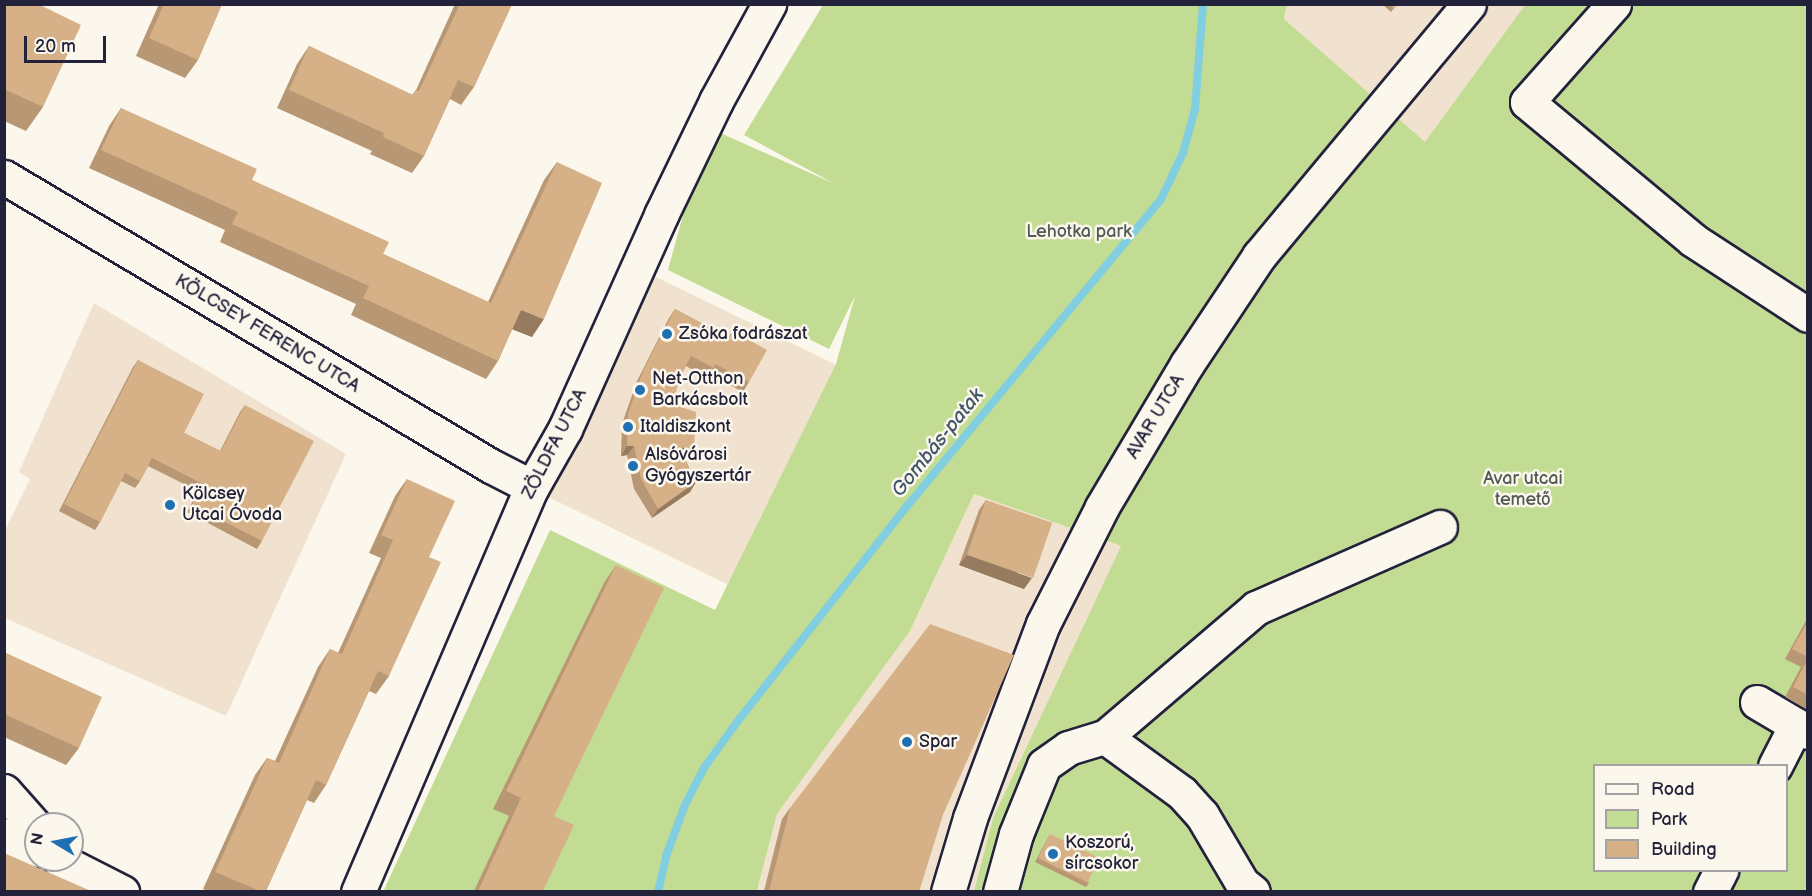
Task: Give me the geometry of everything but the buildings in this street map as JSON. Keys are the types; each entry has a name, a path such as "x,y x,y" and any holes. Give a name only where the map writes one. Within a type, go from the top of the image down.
{"street":[{"name":"ZÖLDFA UTCA","path":"358,891 532,487 565,429 661,215 716,101 769,4"},
{"name":"AVAR UTCA","path":"948,891 970,818 1043,624 1102,507 1187,364 1259,256 1469,4"},
{"path":"1614,4 1527,102 1693,240 1808,315"},
{"name":"KÖLCSEY FERENC UTCA","path":"4,177 481,460 532,487"},
{"path":"1000,891 1016,834 1044,765 1068,748 1104,737 1256,608 1440,527"},
{"path":"1757,702 1802,729 1776,764"},
{"path":"1104,737 1182,793 1196,807 1242,883 1253,891"},
{"path":"4,791 24,814"},
{"path":"970,818 1016,834"},
{"path":"4,836 24,845"},
{"path":"84,871 122,891"},
{"path":"1710,891 1720,872"}],"shaded area":[{"path":"1287,5 1525,5 1425,143 1284,19"},
{"path":"650,274 836,365 729,585 543,494"},
{"name":"Kölcsey Utcai Óvoda","path":"94,303 346,454 226,716 5,618 4,532 30,479 19,472"},
{"path":"974,494 1121,546 993,818 974,891 757,892 777,814 910,631"}],"green space":[{"path":"823,5 1287,5 1284,19 1425,142 1525,5 1807,5 1807,891 974,891 993,818 1121,546 974,494 910,631 777,814 757,891 383,892 550,530 715,610 836,364 855,296 829,349 668,270 686,204 718,132 835,184 744,135"}],"waterway":[{"name":"Gombás-patak","path":"658,892 666,856 685,805 704,768 737,722 908,505 1161,199 1183,153 1195,109 1203,4"}],"place":[{"name":"Zsóka fodrászat","path":"667,334"},
{"name":"Net-Otthon Barkácsbolt","path":"640,390"},
{"name":"Italdiszkont","path":"628,427"},
{"name":"Alsóvárosi Gyógyszertár","path":"633,466"},
{"name":"Kölcsey Utcai Óvoda","path":"170,505"},
{"name":"Spar","path":"907,742"},
{"name":"Koszorú, sírcsokor","path":"1053,854"}],"park label":[{"name":"Lehotka park","path":"1079,232"},
{"name":"Avar utcai temető","path":"1523,490"}]}
